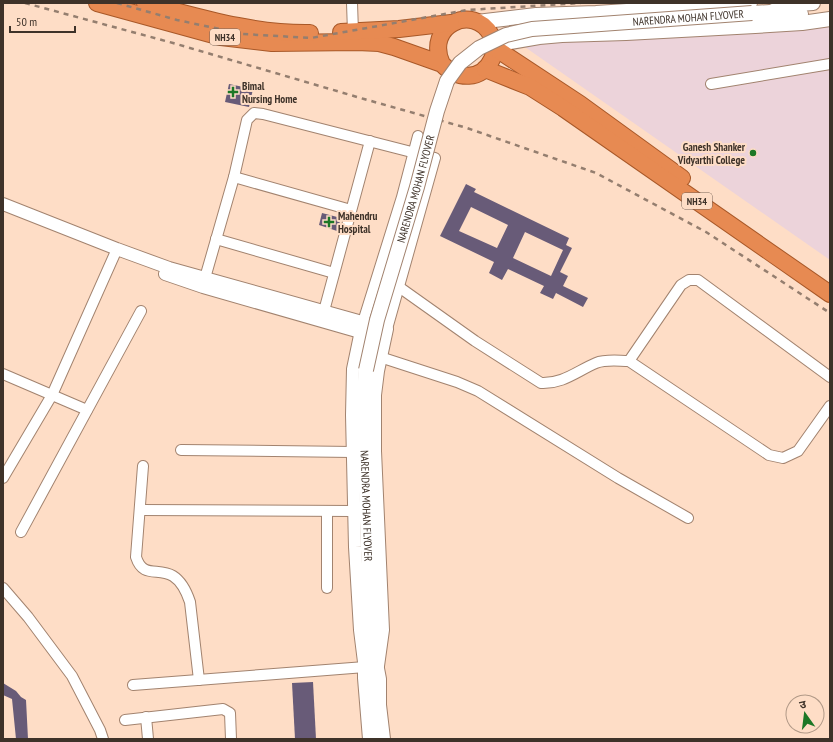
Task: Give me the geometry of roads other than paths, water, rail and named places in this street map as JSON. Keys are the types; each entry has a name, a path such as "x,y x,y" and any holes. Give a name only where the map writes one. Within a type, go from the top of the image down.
{"highway":[{"name":"NH34","path":"97,3 221,37 272,43 358,42 379,44 394,47 442,64 447,70 462,76 471,76 485,69 530,87 563,108 830,294"},
{"name":"NH34","path":"145,3 222,23 259,30 298,33 399,29 451,23 468,19 477,22"},
{"path":"477,22 489,31 494,47 493,56 485,69"},
{"path":"442,64 438,55 437,46 439,37 444,29 451,23"},
{"name":"NH34","path":"494,47 580,104 709,198 830,282"}],"main road":[{"name":"NARENDRA MOHAN FLYOVER","path":"771,12 786,5 812,3"},
{"path":"477,22 587,8 751,8"},
{"name":"NARENDRA MOHAN FLYOVER","path":"371,669 363,410 366,370 377,320 417,187 437,111 447,82 460,64 479,48 506,35 532,29 751,8 788,15 830,10"},
{"path":"494,47 539,37 562,35 755,26 802,23 830,19"},
{"path":"370,739 365,685 371,669"},
{"path":"371,669 379,679 383,739"}],"street":[{"path":"352,3 353,32"},
{"path":"711,84 830,64"},
{"path":"205,278 234,177 247,120 254,113 264,114 435,158 380,357 375,395 375,451 384,630 371,669"},
{"path":"371,669 360,630 354,511 352,415 353,369 362,328 402,197 418,136"},
{"path":"324,311 370,142"},
{"path":"234,177 351,210"},
{"path":"3,204 115,253 324,311 362,328"},
{"path":"3,212 115,253 203,288 386,334"},
{"path":"216,240 334,273"},
{"path":"3,478 52,395 115,253"},
{"path":"629,361 681,285 689,280 698,280 830,377"},
{"path":"399,287 475,341 541,383 558,382 602,361 629,361 769,455 783,458 798,451 830,406"},
{"path":"21,532 140,311"},
{"path":"380,357 458,382 478,391 618,478 688,518"},
{"path":"3,374 87,410"},
{"path":"181,450 353,452"},
{"path":"143,466 136,557 139,565 146,570 169,574 174,577 188,594 199,680"},
{"path":"140,510 354,511"},
{"path":"327,511 327,588"},
{"path":"3,588 28,617 72,676 100,730 103,739"},
{"path":"133,685 371,669"},
{"path":"125,720 223,709 230,713 231,739"},
{"path":"146,717 148,739"}],"railway":[{"path":"25,3 173,43 467,128 596,173 706,232 830,313"},
{"path":"117,3 177,20 243,34 311,38 467,10 581,3"}],"place":[{"name":"Bimal Nursing Home","path":"233,92"},
{"name":"Ganesh Shanker Vidyarthi College","path":"753,153"},
{"name":"Mahendru Hospital","path":"329,222"}]}
